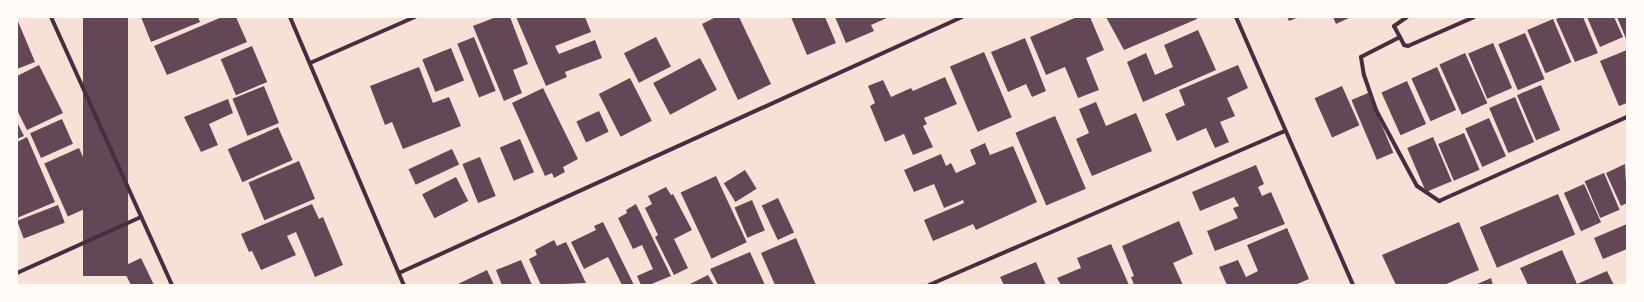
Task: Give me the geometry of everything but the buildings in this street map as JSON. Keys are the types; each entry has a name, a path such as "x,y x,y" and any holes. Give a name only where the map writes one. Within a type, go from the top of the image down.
{"street":[{"path":"51,17 172,285"},
{"path":"290,17 404,285"},
{"path":"310,63 415,17"},
{"path":"399,273 962,17"},
{"path":"1236,17 1353,285"},
{"path":"1407,17 1394,26 1404,45 1408,46 1474,17"},
{"path":"1400,37 1361,57 1364,75 1376,110 1417,186 1439,201 1627,118"},
{"path":"929,285 1285,131"},
{"path":"17,273 141,217"}]}
